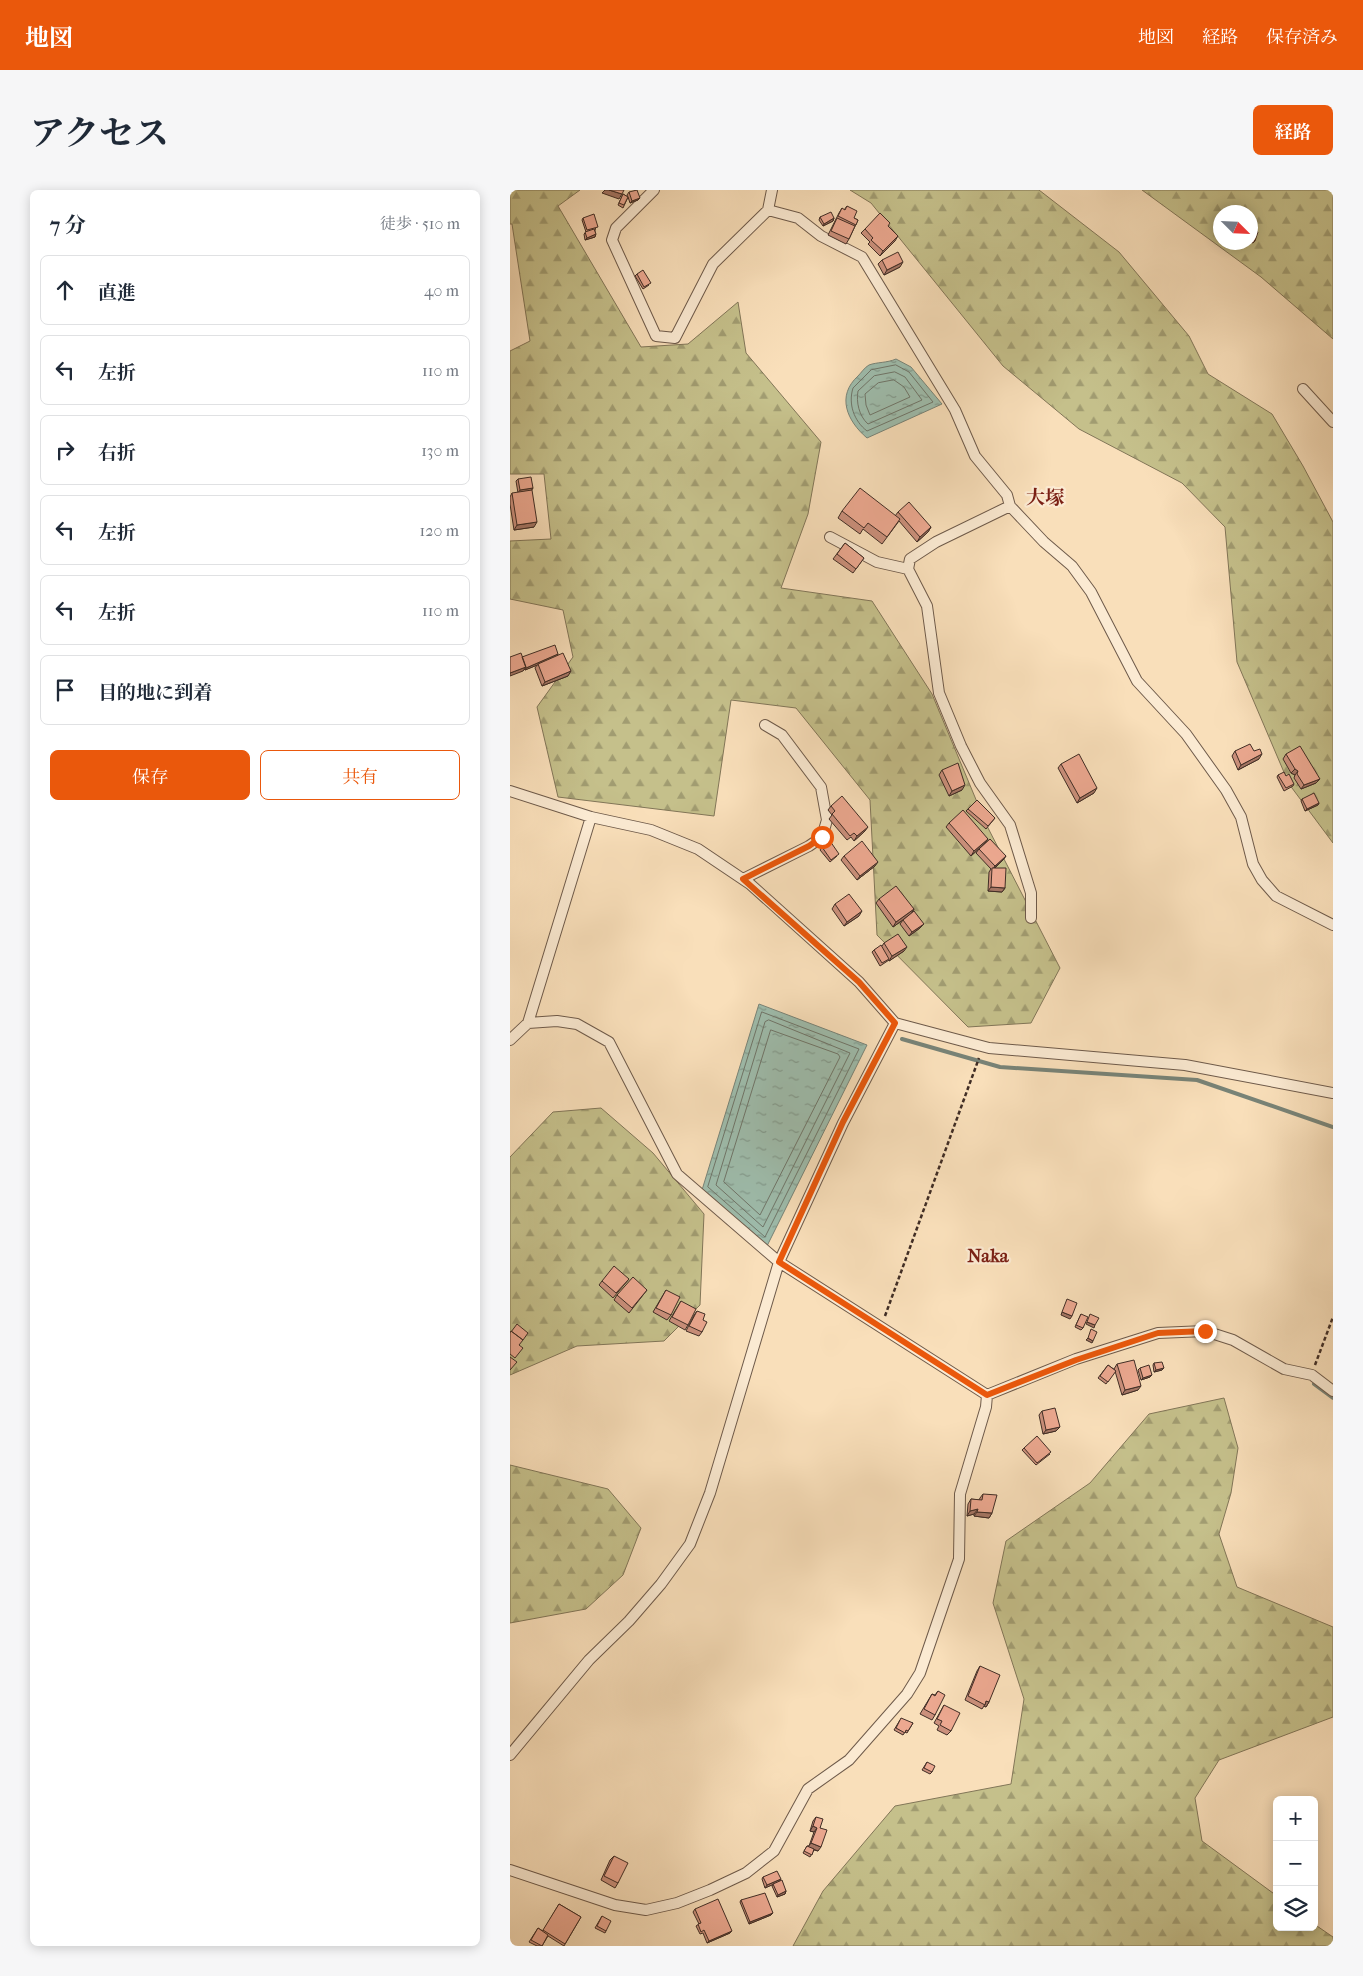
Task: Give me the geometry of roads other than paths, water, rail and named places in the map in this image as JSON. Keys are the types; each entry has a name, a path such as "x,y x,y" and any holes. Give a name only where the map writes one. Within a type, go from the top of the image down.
{"street":[{"path":"654,190 616,228 612,240 656,336 675,338 713,264 768,210 772,190"},
{"path":"768,210 798,218 820,236 862,257 955,410 975,456 1007,495 1010,506 1044,542 1072,566 1090,592 1138,681 1207,761 1241,816 1253,864 1262,880 1276,896 1333,925"},
{"path":"1303,389 1333,422"},
{"path":"1010,506 936,542 910,559 908,569 927,606 939,693 961,746 980,783 1010,825 1032,893 1030,918"},
{"path":"830,537 877,562 908,569"},
{"path":"743,879 816,842 822,837 827,820 821,787 782,735 765,725"},
{"path":"510,791 591,817 651,830 698,849 743,879 859,982 895,1023 988,1048 1185,1065 1333,1093"},
{"path":"510,1040 528,1023 591,817"},
{"path":"528,1023 557,1021 577,1024 609,1042 677,1174 779,1262 987,1395"},
{"path":"510,1755 590,1660 629,1621 661,1584 690,1544 710,1493 779,1262 843,1122 895,1023"},
{"path":"987,1395 1076,1360 1158,1333 1205,1331 1233,1340 1284,1369 1312,1376 1333,1391"},
{"path":"510,1870 615,1905 646,1910 677,1903 710,1890 746,1873 774,1851 808,1789 849,1760 907,1694 920,1673 959,1559 960,1494 986,1407 987,1395"}],"water":[{"path":"896,359 911,367 942,404 867,438 854,424 850,416 846,400 847,392 851,384 868,366"},
{"path":"759,1004 867,1045 767,1246 702,1190"}],"waterway":[{"path":"902,1039 1000,1067 1197,1080 1333,1127"},
{"path":"1314,1384 1333,1398"}],"district":[{"name":"大塚","path":"1045,498"},
{"name":"Naka","path":"988,1256"}]}
